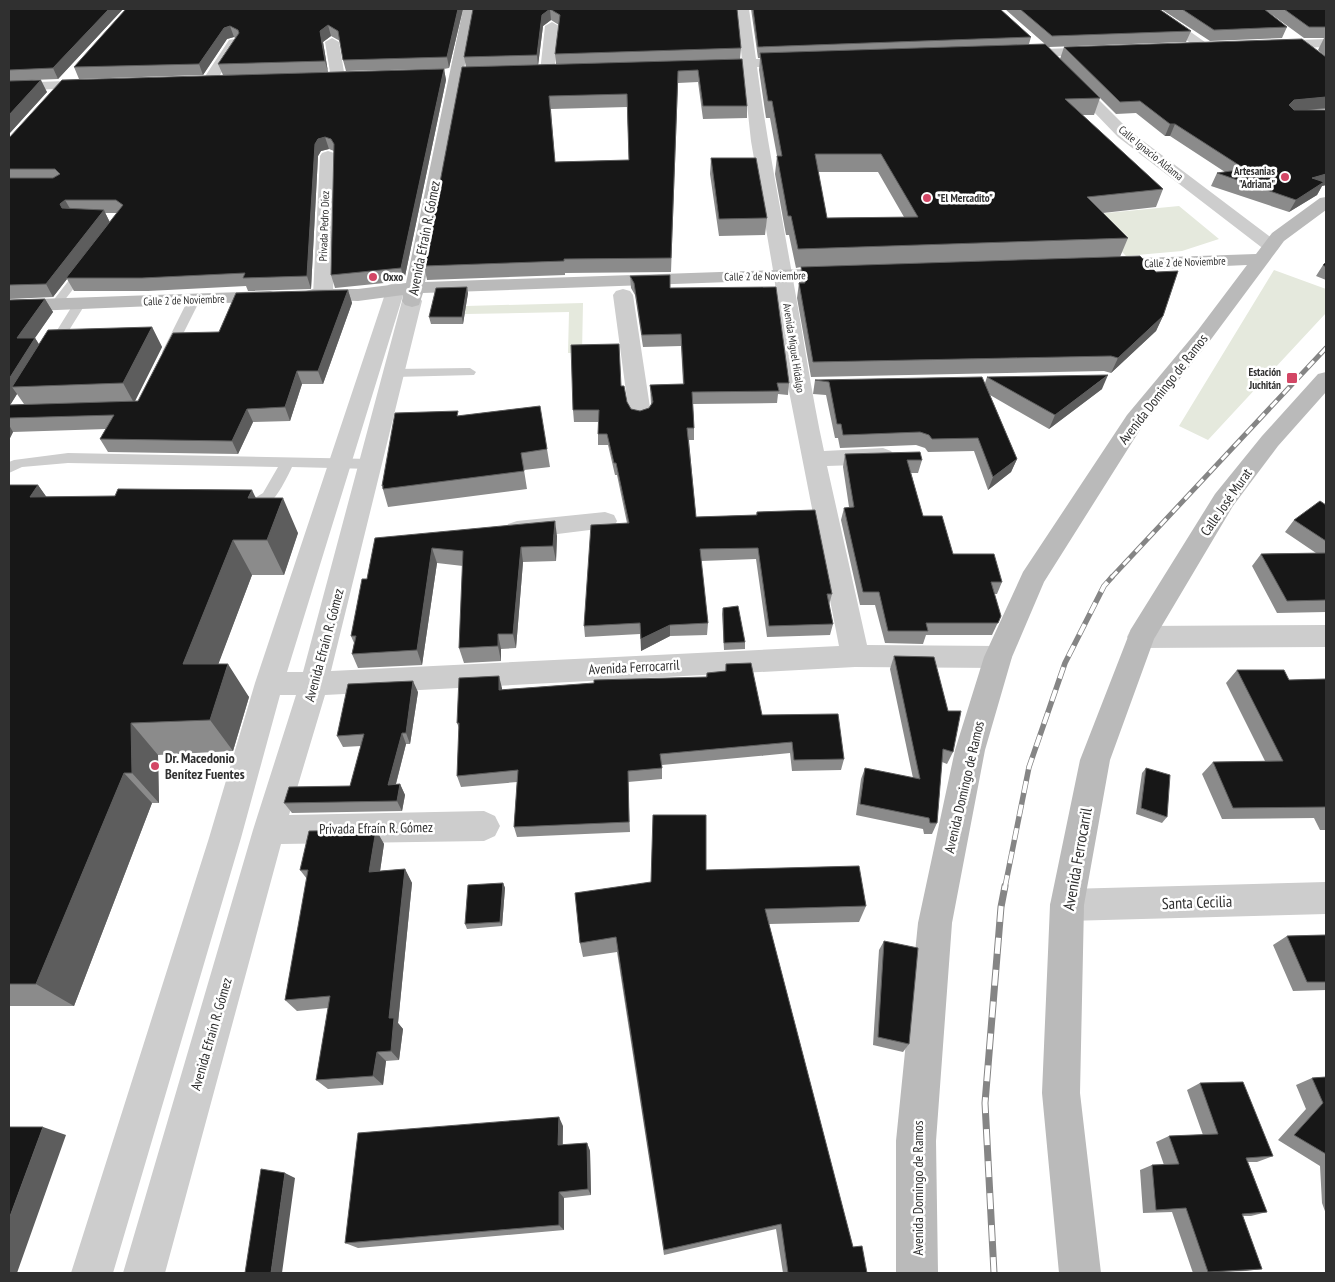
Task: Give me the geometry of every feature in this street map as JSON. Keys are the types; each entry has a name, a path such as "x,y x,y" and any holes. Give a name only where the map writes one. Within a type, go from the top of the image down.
{"street":[{"name":"Avenida Efraín R. Gómez","path":"144,1273 269,830 314,684 361,545 372,464 394,373 403,295 450,74 468,9"},
{"name":"Avenida Miguel Hidalgo","path":"742,9 751,63 759,141 784,284 809,385 814,459 855,656"},
{"path":"1150,9 1210,47 1186,48"},
{"path":"547,72 552,26"},
{"path":"1284,32 1319,59"},
{"path":"332,42 338,78"},
{"path":"229,81 205,81 234,43"},
{"path":"1261,45 1326,43"},
{"path":"1005,54 1040,45"},
{"name":"Calle Ignacio Aldama","path":"1040,45 1060,53 1143,131 1266,253"},
{"name":"Calle Ignacio Aldama","path":"1040,45 1124,134 1266,253"},
{"path":"1060,53 1109,51"},
{"path":"692,66 810,61"},
{"path":"52,99 77,71"},
{"path":"450,74 473,74"},
{"path":"9,87 113,84"},
{"path":"1124,134 1143,131"},
{"name":"Privada Pedro Diez","path":"323,295 328,156"},
{"name":"Avenida Domingo de Ramos","path":"917,1273 916,1141 935,923 970,750 998,658 1032,580 1081,502 1135,420 1205,334 1218,283 1266,253 1326,202"},
{"name":"Calle 2 de Noviembre","path":"1266,253 1218,283 1097,272 1183,263 1266,253"},
{"path":"1183,263 1218,283"},
{"name":"Calle 2 de Noviembre","path":"403,295 849,281"},
{"name":"Calle 2 de Noviembre","path":"9,306 323,295 623,295 784,284"},
{"name":"Avenida Efraín R. Gómez","path":"92,1273 311,549 340,463 403,295"},
{"path":"623,295 640,414"},
{"name":"Calle José Murat","path":"1141,637 1224,500 1270,441 1326,379"},
{"path":"814,459 907,456"},
{"path":"498,532 605,521"},
{"path":"1141,637 1326,636"},
{"name":"Avenida Ferrocarril","path":"1080,1273 1061,1093 1067,905 1095,760 1141,637"},
{"name":"Avenida Ferrocarril","path":"269,683 314,684 855,656 998,658"},
{"name":"Privada Efraín R. Gómez","path":"269,830 484,826"},
{"name":"Santa Cecilia","path":"1067,905 1326,898"}],"lane":[{"path":"56,304 90,260"},
{"path":"164,360 194,300"},
{"path":"47,356 80,304"},
{"path":"394,373 470,372"},
{"path":"9,468 19,462 68,458 372,464"},
{"path":"237,510 246,510 262,504 274,490 287,463"}],"shaded area":[{"path":"1179,206 1219,239 1182,251 1126,256 1086,215"},
{"path":"1274,270 1326,289 1326,313 1208,440 1179,426"},
{"path":"583,303 582,353 568,353 569,312 465,314 466,306"}],"building":[{"path":"9,9 109,9 53,68 9,70"},
{"path":"126,9 458,9 447,57 343,60 338,31 328,25 320,31 325,61 218,64 239,33 238,30 230,26 224,28 199,64 74,67"},
{"path":"473,9 550,9 542,15 537,55 464,57"},
{"path":"550,9 737,9 741,48 555,54 560,15"},
{"path":"753,9 1000,9 1031,37 758,47"},
{"path":"1020,9 1159,9 1191,31 1052,36"},
{"path":"1182,9 1264,9 1287,27 1214,30"},
{"path":"1284,9 1326,9 1326,27 1309,27"},
{"path":"1302,39 1326,57 1326,97 1294,100 1289,105 1294,110 1326,110 1326,174 1312,178 1324,182 1296,200 1217,173 1245,169 1175,124 1170,124 1140,101 1120,102 1064,47"},
{"path":"1045,44 1100,98 1065,99 1163,189 1087,197 1128,238 798,249 791,216 788,216 777,156 782,156 772,101 768,101 760,53","holes":["815,154 881,154 918,217 827,218"]},
{"path":"742,59 747,106 703,106 698,70 678,71 671,258 564,259 564,261 424,266 462,67","holes":["627,94 629,160 555,162 549,96"]},
{"path":"444,69 401,268 331,275 334,144 331,139 325,137 318,139 315,144 307,276 243,278 245,273 142,278 66,278 123,205 116,200 65,200 60,204 62,208 104,210 46,284 9,285 9,178 53,178 60,174 55,169 9,169 9,138 62,80"},
{"path":"41,80 9,115 9,81"},
{"path":"711,158 756,158 767,218 719,219"},
{"path":"1140,256 1156,272 1178,271 1163,316 1118,358 1111,356 813,362 799,283 805,283 801,267"},
{"path":"670,275 670,288 776,287 789,383 777,383 779,391 692,392 694,428 687,428 696,517 757,515 757,512 815,510 832,594 827,594 833,624 769,626 758,548 700,549 708,623 670,625 641,639 640,623 584,626 591,525 629,523 616,463 614,463 607,434 598,434 599,410 573,410 571,345 619,344 621,386 624,386 627,402 631,409 640,411 649,408 653,402 650,385 684,384 681,334 642,335 634,283 630,276"},
{"path":"467,287 462,317 429,317 436,288"},
{"path":"348,290 318,371 297,371 285,407 247,409 232,441 100,439 114,415 9,418 9,405 138,401 173,333 219,332 236,293"},
{"path":"45,299 17,338 35,338 9,379 9,300"},
{"path":"152,327 123,383 12,387 48,330"},
{"path":"1108,375 1055,415 987,377"},
{"path":"982,377 1017,459 993,477 978,438 932,439 929,435 920,432 843,435 841,424 837,424 829,382 815,380"},
{"path":"540,406 547,449 521,453 524,471 383,489 395,413 458,411 457,416"},
{"path":"920,452 922,460 907,460 923,516 942,516 953,554 994,554 1002,582 991,582 1001,616 998,623 926,623 928,631 888,631 879,592 863,592 844,508 854,507 845,454"},
{"name":"Dr. Macedonio Benítez Fuentes","path":"9,485 38,485 30,497 115,496 118,489 252,490 248,498 283,498 267,540 233,540 183,664 228,664 210,720 131,723 132,773 124,773 36,984 9,984"},
{"path":"1320,501 1326,505 1326,541 1294,520"},
{"path":"555,521 553,546 521,547 513,634 498,634 498,646 459,648 463,551 432,548 417,650 352,654 356,636 351,636 362,579 367,579 375,538"},
{"path":"1326,553 1326,600 1287,601 1261,554"},
{"path":"738,606 745,642 724,643 723,608"},
{"path":"894,656 934,657 948,711 961,711 953,752 943,749 937,823 930,823 929,818 860,804 865,768 920,779"},
{"path":"751,663 762,715 838,714 844,759 794,760 792,742 660,754 662,768 628,771 629,822 514,827 518,770 457,776 459,678 499,676 499,690 594,683 594,680 707,677 707,673 726,671 726,664"},
{"path":"1237,670 1284,670 1289,680 1326,679 1326,807 1233,808 1213,762 1283,761"},
{"path":"413,681 406,733 402,733 388,785 400,784 397,801 284,803 289,787 350,786 364,734 337,736 348,684"},
{"path":"1146,768 1170,775 1167,817 1141,808"},
{"path":"653,815 706,815 706,870 859,866 866,906 765,909 853,1247 862,1246 867,1273 788,1273 781,1224 664,1250 616,937 580,943 575,893 651,882"},
{"path":"376,830 369,872 405,869 389,1018 394,1018 391,1051 377,1052 373,1076 316,1080 330,996 285,1000 308,870 300,870 309,831"},
{"path":"503,883 500,922 465,924 468,885"},
{"path":"1326,935 1326,982 1307,982 1287,936"},
{"path":"884,941 918,948 909,1044 878,1037"},
{"path":"1326,1077 1326,1154 1294,1135 1323,1103 1312,1078"},
{"path":"1243,1082 1273,1156 1246,1158 1267,1212 1242,1214 1262,1269 1208,1272 1186,1208 1156,1210 1152,1165 1179,1164 1169,1136 1218,1134 1200,1083"},
{"path":"559,1117 558,1145 587,1143 588,1189 559,1192 559,1225 345,1243 358,1133"},
{"path":"9,1127 43,1127 9,1219"},
{"path":"261,1169 285,1173 271,1273 245,1273"}],"railway":[{"path":"1111,578 1326,348"},
{"path":"1005,887 1029,767 1065,663 1104,586 1112,577"},
{"path":"994,1273 985,1103 1001,907 1005,886"}],"place":[{"name":"Artesanias \"Adriana\"","path":"1285,177"},
{"name":"\"El Mercadito\"","path":"927,198"},
{"name":"Oxxo","path":"373,277"},
{"name":"Estación Juchitán","path":"1292,378"},
{"name":"Dr. Macedonio Benítez Fuentes","path":"155,766"}]}
